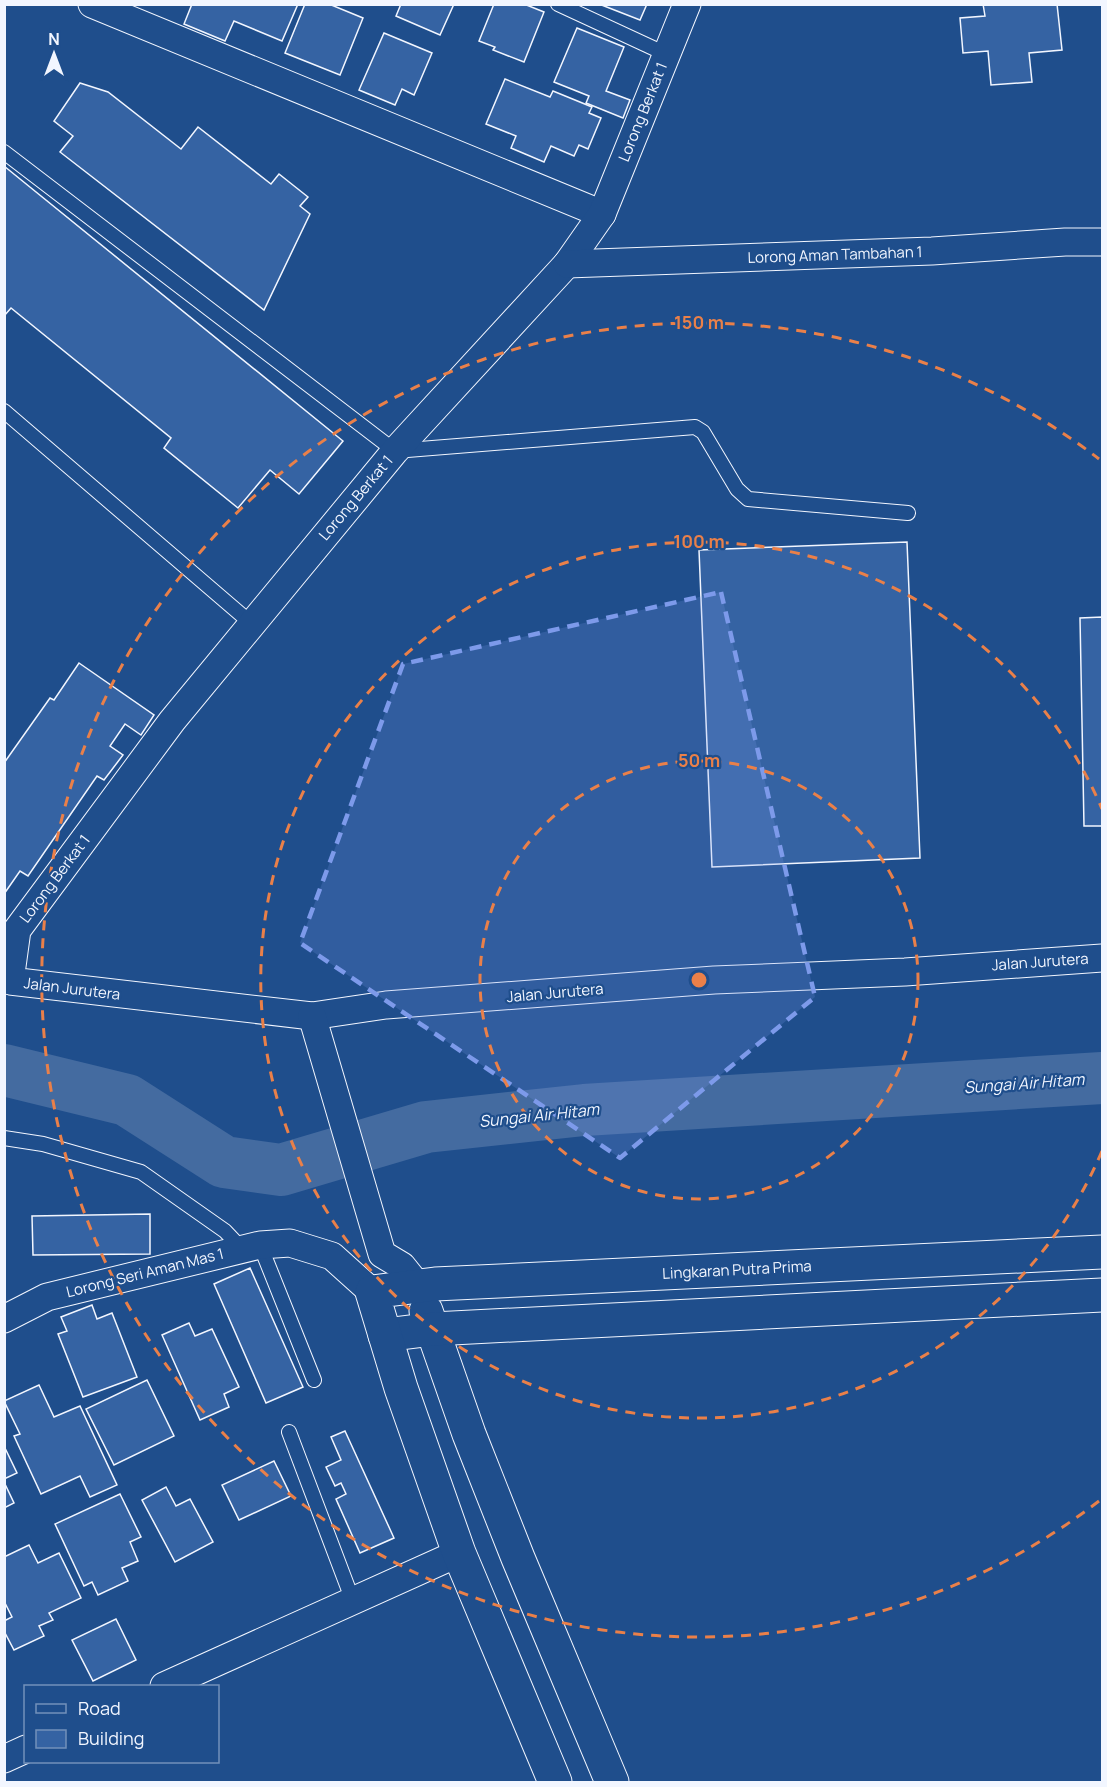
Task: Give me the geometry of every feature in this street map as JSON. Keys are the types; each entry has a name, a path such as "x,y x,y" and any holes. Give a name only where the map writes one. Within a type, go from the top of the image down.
{"main road":[{"name":"Lingkaran Putra Prima","path":"372,1292 435,1284 1102,1252"},
{"path":"418,1287 470,1434 518,1558 612,1782"},
{"path":"372,1292 401,1388 459,1553 555,1782"},
{"path":"385,1335 433,1329 1102,1295"}],"street":[{"path":"92,4 602,214"},
{"name":"Lorong Berkat 1","path":"7,982 17,930 172,721 395,451 567,264 602,214 687,4"},
{"name":"Lorong Aman Tambahan 1","path":"567,264 932,251 1065,242 1102,242"},
{"name":"Jalan Jurutera","path":"7,982 312,1016 386,1005 714,980 905,972 1102,958"},
{"path":"312,1016 382,1254 402,1266 418,1287"},
{"name":"Lorong Seri Aman Mas 1","path":"4,1319 47,1297 251,1247 290,1243 332,1256 372,1292"},
{"path":"372,1292 371,1271 382,1254"},
{"path":"166,1685 459,1553"},
{"path":"4,1759 24,1750"}],"lane":[{"path":"558,4 666,54"},
{"path":"4,152 395,451 695,427 703,432 737,489 748,500 908,513"},
{"path":"4,411 252,624"},
{"path":"4,1138 43,1144 141,1172 251,1247 314,1380"},
{"path":"289,1432 353,1601"}],"highlighted area":[{"path":"721,592 815,997 620,1158 300,943 403,664"}],"building":[{"path":"192,4 298,4 282,41 234,21 225,41 184,24"},
{"path":"305,4 329,4 363,18 340,75 285,53"},
{"path":"401,4 454,4 440,35 396,16"},
{"path":"494,4 524,4 544,12 524,62 493,50 495,47 479,41"},
{"path":"599,4 647,4 640,20"},
{"path":"983,4 1057,4 1062,50 1029,53 1032,82 991,85 988,51 963,53 960,18 985,16"},
{"path":"577,28 624,47 606,91 630,100 623,118 586,103 589,96 554,82"},
{"path":"384,33 432,53 414,95 402,89 395,105 359,90"},
{"path":"505,79 550,97 553,91 592,107 589,113 601,118 588,149 579,145 574,156 551,146 544,162 511,148 516,136 486,124"},
{"path":"80,83 108,92 181,149 198,127 271,184 279,174 308,197 300,206 310,214 264,310 60,152 73,136 54,121"},
{"path":"4,166 343,441 299,494 270,470 238,508 164,448 171,438 11,308 4,316"},
{"path":"907,542 920,858 712,867 699,550"},
{"path":"1102,617 1102,826 1084,826 1080,618"},
{"path":"79,663 154,715 141,735 125,724 110,746 123,755 104,780 97,776 28,876 20,871 4,894 4,763 50,698 54,700"},
{"path":"150,1214 150,1254 33,1255 32,1216"},
{"path":"250,1268 303,1387 266,1403 214,1284"},
{"path":"92,1305 97,1319 112,1313 137,1377 83,1397 58,1334 67,1331 61,1317"},
{"path":"189,1323 195,1336 212,1329 239,1387 224,1394 229,1407 200,1420 162,1335"},
{"path":"147,1380 174,1436 114,1465 86,1409"},
{"path":"39,1385 54,1417 80,1406 117,1485 90,1497 80,1476 41,1494 14,1436 20,1434 4,1401"},
{"path":"345,1431 394,1538 360,1553 336,1499 346,1494 341,1483 335,1486 326,1467 341,1460 331,1437"},
{"path":"4,1446 17,1473 4,1479"},
{"path":"274,1461 291,1496 239,1520 222,1485"},
{"path":"4,1482 14,1503 4,1508"},
{"path":"166,1487 176,1506 190,1499 213,1542 175,1562 142,1500"},
{"path":"120,1494 141,1537 130,1542 138,1561 122,1568 128,1581 98,1595 92,1582 84,1586 55,1524"},
{"path":"29,1545 38,1563 59,1553 81,1598 49,1613 53,1620 39,1626 44,1636 14,1650 4,1631 4,1621 12,1617 4,1601 4,1557"},
{"path":"116,1619 136,1660 93,1681 72,1640"}],"waterway":[{"name":"Sungai Air Hitam","path":"4,1070 127,1100 224,1162 281,1170 426,1127 584,1110 1102,1078"}]}
